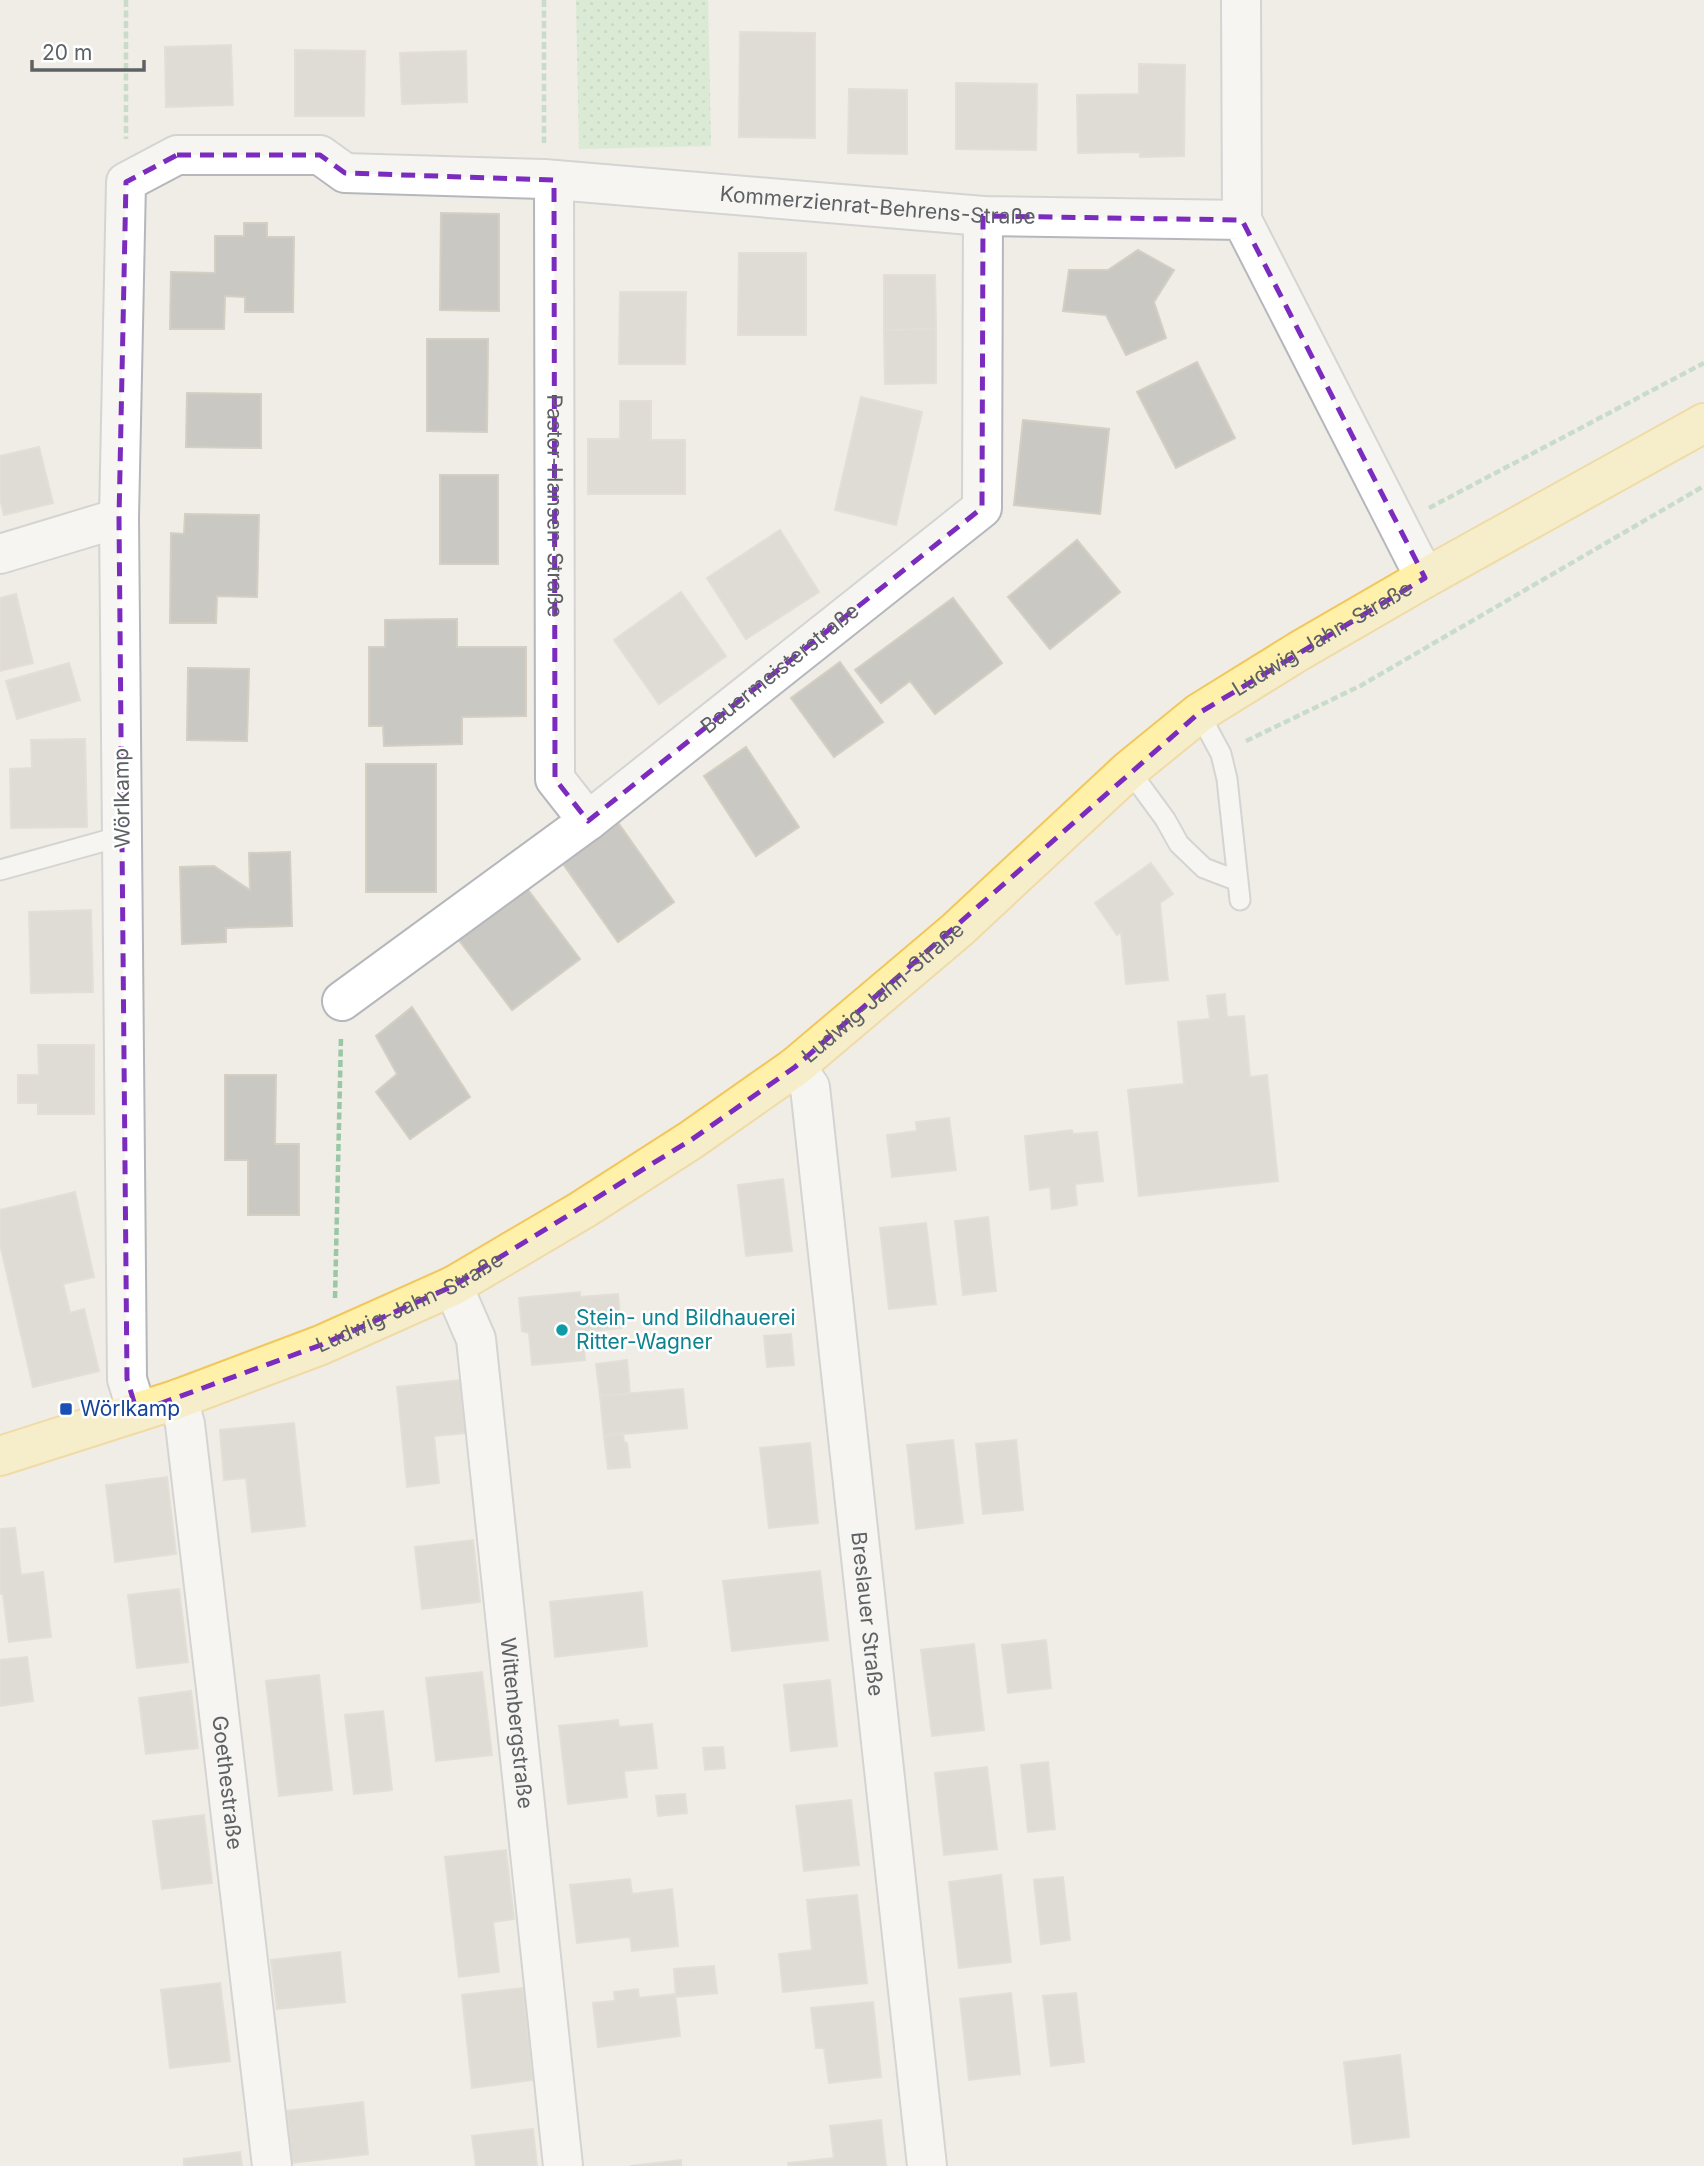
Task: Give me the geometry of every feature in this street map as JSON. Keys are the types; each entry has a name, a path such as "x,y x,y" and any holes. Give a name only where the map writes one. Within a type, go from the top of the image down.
{"main road":[{"name":"Ludwig-Jahn-Straße","path":"0,1456 178,1399 321,1345 453,1286 582,1210 691,1140 795,1067 957,930 1129,770 1199,713 1425,578 1704,422"}],"street":[{"path":"1241,0 1242,220 1425,578"},
{"name":"Kommerzienrat-Behrens-Straße","path":"126,182 177,155 320,155 345,173 549,180 983,216 1242,220"},
{"name":"Pastor-Hansen-Straße","path":"549,180 555,779 588,821"},
{"name":"Wörlkamp","path":"126,182 119,518 127,1379 137,1412"},
{"name":"Bauermeisterstraße","path":"342,1001 588,821 982,508 983,216"},
{"path":"0,554 119,518"},
{"name":"Breslauer Straße","path":"795,1067 810,1087 928,2166"},
{"name":"Wittenbergstraße","path":"453,1286 476,1339 563,2166"},
{"name":"Goethestraße","path":"178,1399 187,1437 272,2166"}],"lane":[{"path":"1129,770 1165,819 1179,844 1204,868 1239,890 1227,779 1221,754 1199,713"},
{"path":"0,870 122,836"}],"path":[{"path":"126,0 126,182"},
{"path":"544,0 549,180"},
{"path":"1397,525 1704,363"},
{"path":"1221,754 1360,686 1704,486"},
{"path":"335,1298 342,1001"}],"highlighted area":[{"path":"177,155 320,155 345,173 554,180 555,779 588,821 982,508 983,216 1242,220 1425,578 1199,713 795,1067 691,1140 453,1286 321,1345 137,1412 127,1379 119,518 126,182"}],"green space":[{"path":"576,0 708,0 711,146 579,149"}],"building":[{"path":"740,32 815,33 815,138 739,137"},
{"path":"231,45 233,105 166,107 165,47"},
{"path":"295,50 365,51 364,116 295,116"},
{"path":"466,51 467,102 402,104 400,53"},
{"path":"1139,64 1185,65 1184,156 1140,157 1140,152 1078,153 1077,95 1139,94"},
{"path":"956,83 1037,84 1036,150 956,149"},
{"path":"849,89 907,90 907,154 848,153"},
{"path":"441,213 499,214 499,311 440,310"},
{"path":"244,223 267,223 267,237 294,237 293,312 245,312 245,297 225,296 224,329 170,329 171,272 215,273 215,236 244,236"},
{"path":"1138,250 1174,270 1154,302 1166,338 1126,355 1106,315 1063,311 1069,270 1108,270"},
{"path":"739,253 806,253 806,335 738,335"},
{"path":"884,275 935,275 936,329 884,330"},
{"path":"620,292 686,292 685,364 619,364"},
{"path":"936,329 936,383 885,384 884,330"},
{"path":"427,339 488,339 487,432 427,431"},
{"path":"1197,362 1235,438 1176,468 1137,392"},
{"path":"187,393 261,394 261,448 186,447"},
{"path":"861,397 922,412 896,525 835,510"},
{"path":"620,401 651,401 651,440 685,440 685,494 588,494 588,439 620,439"},
{"path":"1023,420 1109,429 1100,514 1014,505"},
{"path":"39,447 53,503 4,515 0,499 0,456"},
{"path":"440,475 498,475 498,564 440,564"},
{"path":"185,514 259,515 257,597 217,596 216,623 170,623 171,533 184,534"},
{"path":"780,530 819,592 746,639 707,578"},
{"path":"1077,540 1120,592 1050,649 1008,597"},
{"path":"681,592 726,656 659,704 614,640"},
{"path":"16,594 33,663 0,671 0,598"},
{"path":"953,598 1002,663 935,714 910,681 881,703 855,670"},
{"path":"457,619 457,647 526,647 526,716 462,717 462,744 384,746 383,726 369,726 369,647 385,647 385,620"},
{"path":"840,662 883,722 834,757 791,698"},
{"path":"69,663 80,700 17,719 6,681"},
{"path":"188,668 249,669 247,741 187,740"},
{"path":"85,739 87,827 11,828 10,769 32,768 31,740"},
{"path":"746,747 799,827 756,856 704,776"},
{"path":"366,764 436,764 436,892 366,892"},
{"path":"617,821 674,902 618,942 561,861"},
{"path":"290,852 292,926 226,928 226,942 182,944 180,867 214,866 250,890 249,853"},
{"path":"1151,863 1173,894 1160,903 1168,980 1126,984 1121,932 1117,935 1095,903"},
{"path":"526,887 580,959 512,1010 458,939"},
{"path":"91,910 93,992 31,993 29,912"},
{"path":"1225,994 1227,1017 1244,1016 1250,1077 1267,1075 1278,1181 1139,1196 1128,1090 1184,1084 1178,1022 1210,1019 1207,996"},
{"path":"412,1007 470,1097 410,1139 376,1092 397,1074 376,1036"},
{"path":"38,1045 94,1045 94,1114 38,1114 38,1103 18,1103 18,1075 39,1075"},
{"path":"225,1075 276,1075 275,1144 299,1144 299,1215 248,1215 248,1160 225,1160"},
{"path":"949,1118 956,1170 892,1177 887,1135 917,1131 916,1122"},
{"path":"1072,1130 1073,1134 1097,1132 1103,1181 1075,1184 1077,1205 1052,1209 1050,1187 1030,1190 1025,1136"},
{"path":"783,1179 792,1251 746,1256 738,1185"},
{"path":"75,1192 94,1277 63,1284 70,1313 84,1309 99,1371 33,1387 0,1244 0,1210"},
{"path":"988,1217 996,1291 963,1295 955,1221"},
{"path":"926,1223 936,1304 889,1309 880,1228"},
{"name":"Stein- und Bildhauerei Ritter-Wagner","path":"580,1292 580,1297 618,1294 621,1328 583,1332 585,1360 532,1365 529,1333 522,1331 519,1298"},
{"path":"791,1334 794,1365 767,1367 764,1336"},
{"path":"627,1360 630,1394 600,1396 596,1364"},
{"path":"460,1380 466,1433 434,1436 439,1483 407,1487 397,1387"},
{"path":"683,1389 687,1428 604,1436 600,1396"},
{"path":"294,1423 305,1526 252,1532 246,1478 224,1480 220,1430"},
{"path":"623,1433 630,1467 608,1469 604,1436"},
{"path":"953,1440 963,1523 916,1529 907,1445"},
{"path":"1016,1440 1023,1510 983,1514 976,1444"},
{"path":"810,1443 818,1523 769,1528 760,1448"},
{"path":"167,1477 176,1554 115,1562 106,1485"},
{"path":"15,1528 21,1575 43,1572 51,1637 9,1642 3,1594 0,1594 0,1529"},
{"path":"473,1540 480,1602 422,1609 415,1547"},
{"path":"820,1571 828,1640 732,1651 723,1581"},
{"path":"179,1589 188,1662 137,1668 128,1595"},
{"path":"642,1592 647,1646 555,1657 550,1602"},
{"path":"1046,1640 1051,1688 1008,1693 1002,1645"},
{"path":"974,1644 984,1730 932,1736 921,1650"},
{"path":"27,1657 33,1701 0,1706 0,1660"},
{"path":"482,1672 492,1755 436,1761 426,1678"},
{"path":"319,1675 332,1790 279,1796 266,1681"},
{"path":"830,1680 837,1746 791,1751 784,1685"},
{"path":"191,1691 198,1748 146,1754 139,1698"},
{"path":"383,1711 392,1790 354,1794 345,1715"},
{"path":"618,1720 619,1727 652,1724 657,1768 624,1771 627,1797 568,1804 559,1726"},
{"path":"723,1747 725,1768 705,1770 703,1748"},
{"path":"1048,1762 1055,1829 1028,1832 1021,1765"},
{"path":"987,1767 997,1849 944,1855 935,1773"},
{"path":"685,1794 687,1813 658,1816 656,1796"},
{"path":"851,1800 859,1865 804,1871 796,1806"},
{"path":"204,1815 212,1883 162,1889 153,1821"},
{"path":"506,1850 514,1919 493,1922 499,1972 459,1977 445,1857"},
{"path":"1001,1875 1011,1962 959,1968 949,1882"},
{"path":"1063,1877 1070,1940 1041,1944 1034,1880"},
{"path":"630,1879 632,1894 672,1889 678,1946 632,1951 630,1937 577,1943 570,1885"},
{"path":"857,1895 867,1983 783,1992 779,1954 812,1950 807,1900"},
{"path":"340,1952 345,2002 277,2009 271,1960"},
{"path":"714,1966 717,1993 676,1997 674,1969"},
{"path":"220,1983 230,2061 170,2068 161,1990"},
{"path":"523,1988 533,2080 472,2088 462,1995"},
{"path":"638,1989 639,1998 675,1994 680,2036 598,2047 593,2003 615,2001 614,1992"},
{"path":"1011,1993 1020,2074 969,2080 960,1999"},
{"path":"1076,1993 1084,2062 1051,2066 1043,1996"},
{"path":"873,2002 881,2077 829,2083 824,2048 816,2048 811,2008"},
{"path":"1400,2055 1409,2137 1353,2144 1344,2062"},
{"path":"363,2102 368,2154 292,2163 287,2111"},
{"path":"881,2120 886,2166 789,2166 788,2163 834,2158 830,2126"},
{"path":"533,2129 537,2166 476,2166 472,2136"},
{"path":"240,2152 242,2166 184,2166 184,2159"},
{"path":"681,2160 681,2166 630,2166"}],"place":[{"name":"Stein- und Bildhauerei Ritter-Wagner","path":"562,1330"},
{"name":"Wörlkamp","path":"66,1409"}]}
